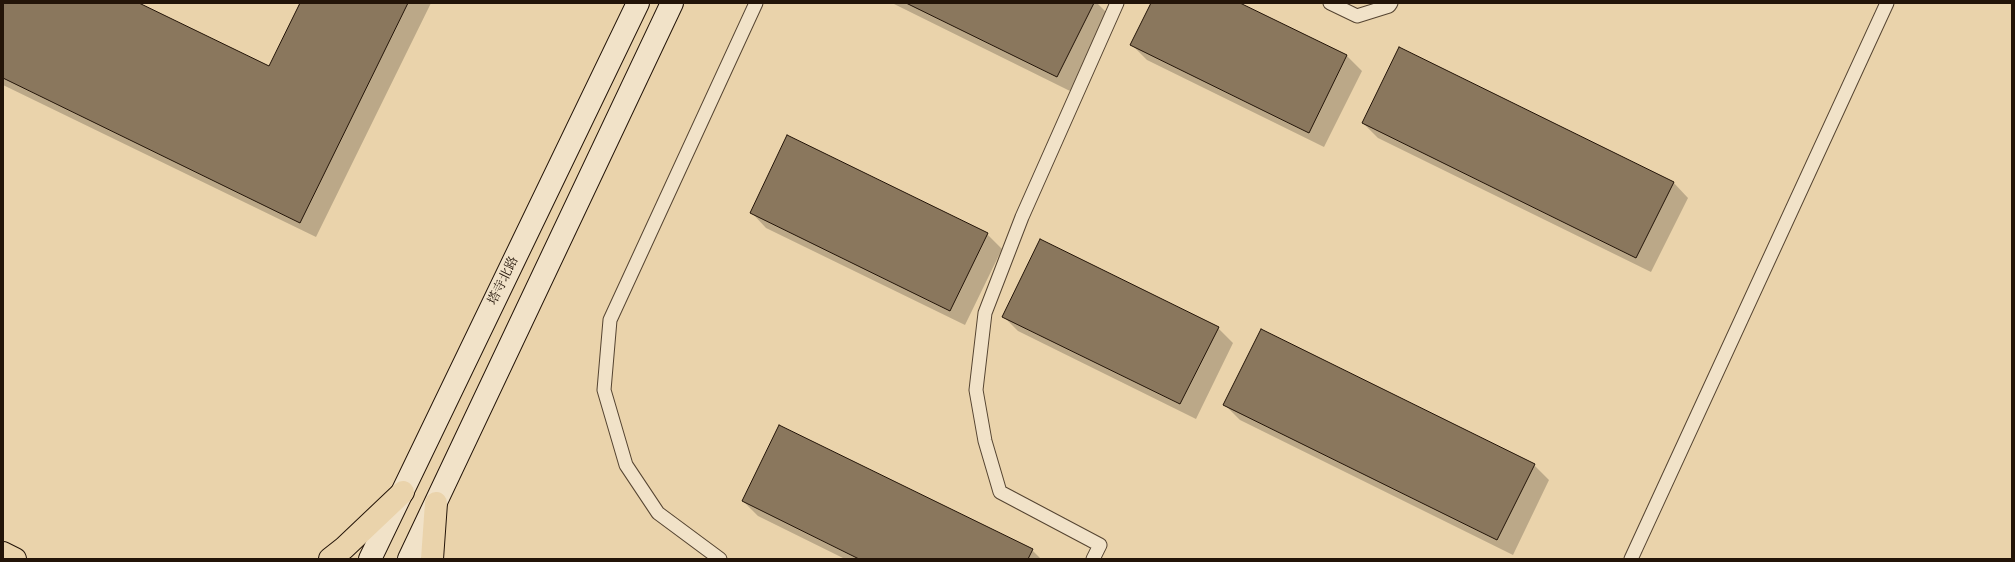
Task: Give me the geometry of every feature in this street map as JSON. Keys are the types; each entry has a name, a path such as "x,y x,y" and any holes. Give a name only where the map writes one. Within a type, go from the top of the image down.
{"main road":[{"name":"塔寺北路","path":"370,559 638,3"},
{"path":"409,559 672,3"},
{"path":"330,559 344,548 403,492"},
{"path":"432,559 436,503"},
{"path":"3,553 15,559"}],"lane":[{"path":"720,559 658,513 626,465 604,390 610,320 756,3"},
{"path":"1093,559 1100,545 1000,492 985,441 976,390 985,313 1022,217 1117,3"},
{"path":"1330,3 1357,16 1389,6 1391,3"},
{"path":"1631,559 1887,3"}],"building":[{"path":"3,3 139,3 269,66 300,3 408,3 300,223 3,78"},
{"path":"906,3 1094,3 1057,77"},
{"path":"1151,3 1240,3 1347,55 1309,133 1130,45"},
{"path":"1399,47 1674,182 1636,258 1362,123"},
{"path":"787,135 988,233 950,311 750,213"},
{"path":"1040,239 1219,327 1180,404 1002,317"},
{"path":"1261,329 1535,464 1497,540 1223,405"},
{"path":"779,425 1033,549 1028,559 859,559 742,501"}]}
